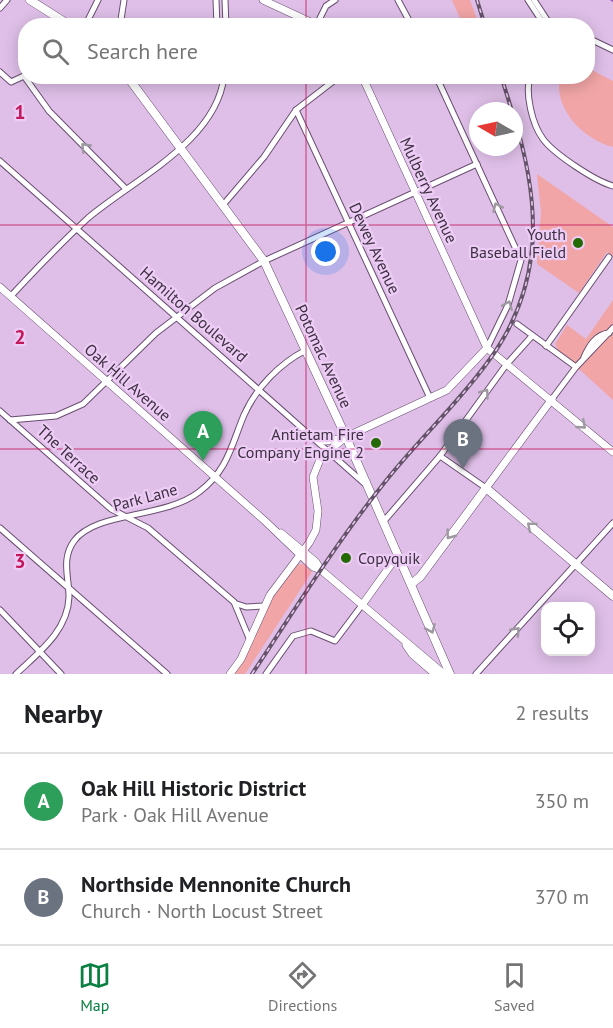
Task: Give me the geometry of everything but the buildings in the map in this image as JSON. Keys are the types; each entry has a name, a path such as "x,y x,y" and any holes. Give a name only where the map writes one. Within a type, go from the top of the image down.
{"main road":[{"path":"30,0 58,18"},
{"name":"Potomac Avenue","path":"133,84 264,261 346,436 450,674"},
{"path":"411,584 420,577 486,489 613,596"}],"street":[{"path":"0,8 7,0"},
{"path":"88,18 98,0"},
{"path":"121,18 124,0"},
{"path":"216,0 217,18"},
{"path":"225,0 225,18"},
{"path":"262,0 302,18"},
{"path":"321,18 328,3 335,0"},
{"path":"398,0 408,18"},
{"path":"528,0 540,18"},
{"path":"534,0 546,18"},
{"path":"595,41 613,50"},
{"path":"0,72 11,82 18,79"},
{"path":"30,84 49,111 126,189"},
{"path":"10,296 77,229 198,133 213,113 222,84"},
{"path":"223,205 264,157 296,110 330,84"},
{"name":"Mulberry Avenue","path":"366,84 487,348"},
{"path":"316,439 326,441 346,436 430,398 452,385 487,348 508,305 521,260 440,84"},
{"path":"530,84 529,99 543,138 553,149 598,180 613,186"},
{"name":"Dewey Avenue","path":"296,110 430,398"},
{"name":"Hamilton Boulevard","path":"0,161 260,389 369,488"},
{"path":"4,415 44,418 69,411 93,397 176,316 215,288 264,261 477,164"},
{"path":"546,346 609,257"},
{"name":"Oak Hill Avenue","path":"0,287 321,570 444,674"},
{"path":"517,324 576,367"},
{"path":"440,456 486,489 576,367 611,331"},
{"path":"384,521 440,456 506,365 532,336"},
{"path":"487,348 552,399 613,452"},
{"name":"Park Lane","path":"16,674 52,639 64,618 69,597 67,556 74,541 89,527 182,502 197,493 215,476 231,453 244,415 260,389 285,363 306,350"},
{"name":"The Terrace","path":"4,415 111,509 155,534 234,602 249,638"},
{"path":"230,674 241,659 264,606 313,537 318,523 313,484 314,470 327,450 346,436"},
{"path":"476,674 613,523"},
{"path":"0,528 167,674"},
{"path":"266,674 293,636 311,632 335,641 399,555"},
{"path":"234,602 246,608 264,606"},
{"path":"0,610 60,674"},
{"name":"Oak Hill Avenue","path":"405,643 412,654 435,674"}],"shaded area":[{"path":"452,0 470,0 476,18 460,18"},
{"path":"595,72 613,81 613,147 592,138 573,121 561,100 559,84 595,84"},
{"path":"537,174 613,227 613,256 607,252 579,293 537,264 541,213"},
{"path":"613,300 613,400 558,350 555,344 567,325 586,339"},
{"path":"303,564 312,572 245,674 235,674 270,601 295,565"}],"railway":[{"path":"477,0 483,18"},
{"path":"504,84 509,102"},
{"path":"252,674 364,509 394,471 475,379 506,334 519,304 528,274 532,244 533,213 523,149"}],"place":[{"name":"Youth Baseball Field","path":"578,243"},
{"name":"Antietam Fire Company Engine 2","path":"376,443"},
{"name":"Oak Hill Historic District","path":"203,461"},
{"name":"Northside Mennonite Church","path":"463,469"},
{"name":"Copyquik","path":"346,558"}]}
